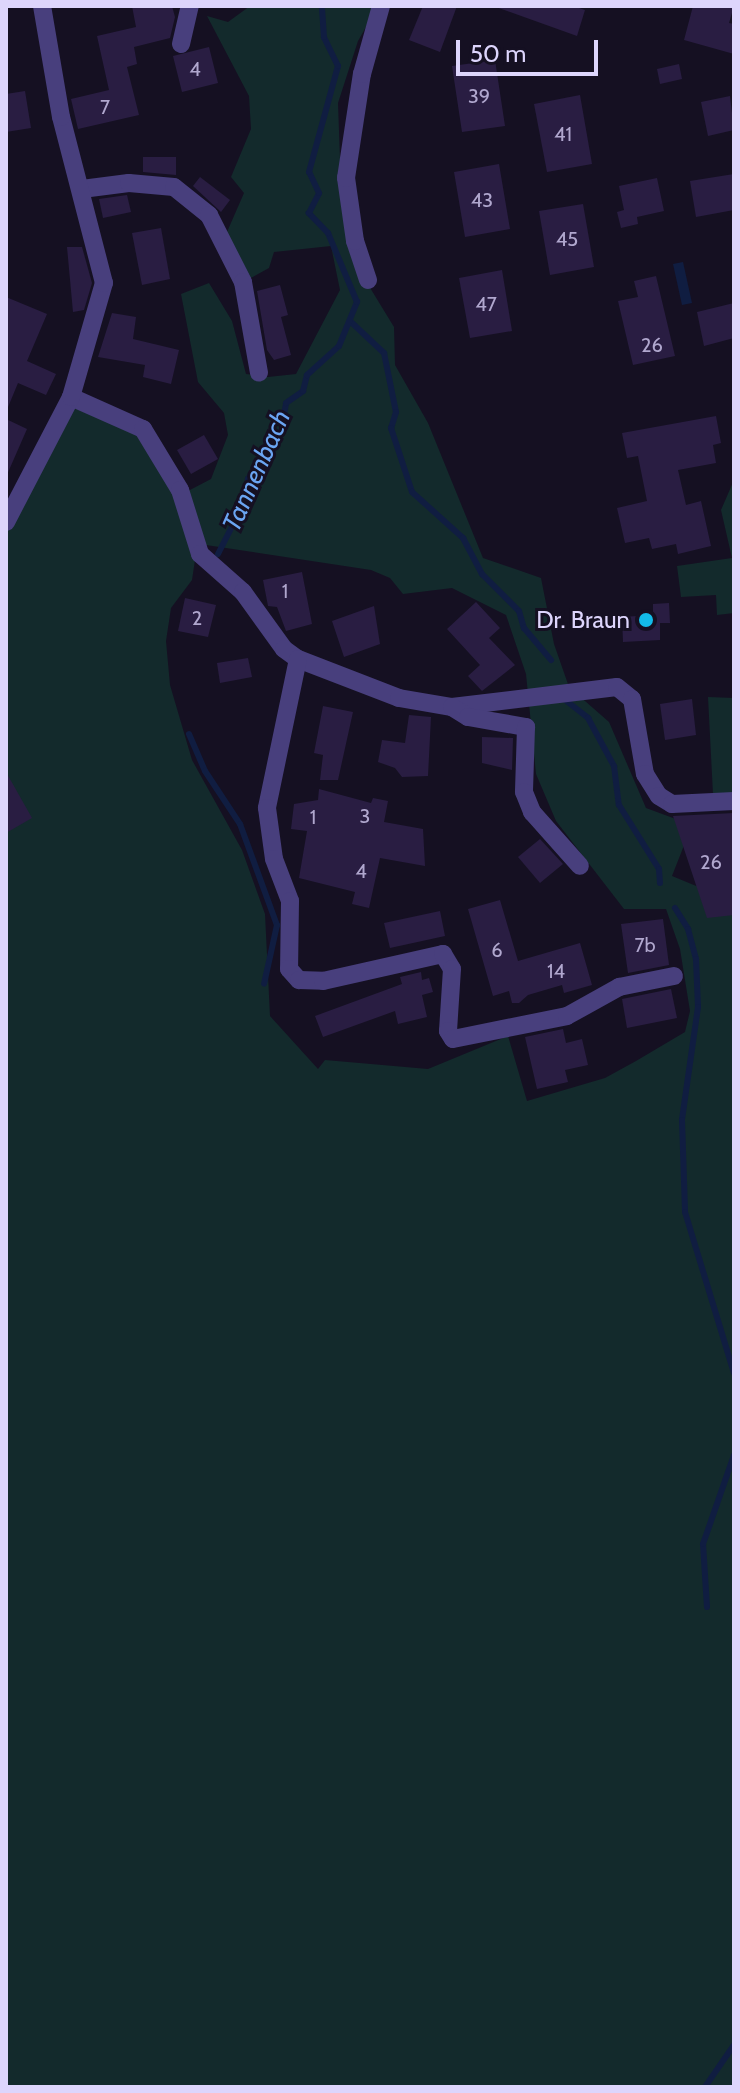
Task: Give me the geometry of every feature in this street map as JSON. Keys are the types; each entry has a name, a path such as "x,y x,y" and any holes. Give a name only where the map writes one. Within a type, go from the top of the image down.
{"street":[{"path":"6,522 71,397 104,283 61,117 42,6"},
{"path":"181,44 190,6"},
{"path":"368,280 355,241 346,178 362,74 381,6"},
{"path":"82,189 129,183 174,187 209,215 243,282 259,373"},
{"path":"71,397 143,429 180,490 200,554 243,592 284,649 298,659 399,698 452,707 617,687 632,699 645,774 659,796 672,804 734,801"},
{"path":"298,659 267,808 274,859 290,901 289,969 299,980 323,981 443,954 452,969 448,1031 453,1039 567,1016 619,987 674,976"},
{"path":"452,707 468,717 526,727 524,792 532,812 580,866"}],"green space":[{"path":"250,6 378,6 358,41 338,103 341,187 361,273 394,327 395,365 428,423 483,558 541,578 554,644 569,687 609,722 646,808 692,825 672,876 718,895 734,893 734,2087 6,2087 6,526 74,407 135,433 176,496 195,560 192,580 171,608 166,641 170,685 192,760 242,850 265,914 270,1016 318,1069 325,1060 428,1069 508,1036 527,1101 605,1078 636,1061 685,1032 690,1011 680,949 666,909 624,909 556,821 536,774 526,674 506,615 452,588 403,594 390,578 371,570 206,545 188,491 211,479 228,435 224,413 198,382 181,294 209,283 232,321 246,374 268,377 296,374 340,290 331,246 274,252 269,268 249,279 227,232 244,193 231,177 251,129 249,96 207,16 228,22"},
{"path":"734,480 734,613 717,615 716,595 681,597 677,566 732,558 721,510"},
{"path":"708,697 734,698 734,794 713,794"}],"water":[{"path":"683,262 692,303 682,305 673,264"}],"building":[{"path":"132,6 172,6 175,17 170,38 134,47 137,64 127,67 139,115 78,129 71,99 109,90 97,36 136,27"},
{"path":"423,6 457,6 440,52 409,40"},
{"path":"493,6 573,6 585,10 577,36"},
{"path":"693,6 734,6 729,23 734,24 734,54 684,40"},
{"path":"209,47 218,83 182,92 173,56"},
{"path":"495,60 505,126 462,132 452,66"},
{"path":"679,64 682,79 660,84 657,69"},
{"path":"25,91 31,128 6,132 6,94"},
{"path":"580,95 592,164 547,172 534,104"},
{"path":"730,96 734,130 708,136 701,102"},
{"path":"143,157 176,157 176,175 143,172"},
{"path":"499,164 510,229 465,237 454,172"},
{"path":"734,174 734,210 696,217 690,181"},
{"path":"200,177 230,200 221,212 193,186"},
{"path":"657,178 664,211 637,217 638,224 621,228 617,212 624,210 619,186"},
{"path":"127,195 131,212 103,218 99,199"},
{"path":"583,204 594,267 550,275 539,211"},
{"path":"161,228 170,279 142,285 132,233"},
{"path":"67,247 82,247 92,283 84,310 73,312"},
{"path":"502,270 512,331 470,338 459,278"},
{"path":"656,276 675,356 633,365 618,301 638,297 634,281"},
{"path":"280,285 288,315 281,317 291,355 274,360 267,350 257,291"},
{"path":"6,297 47,314 27,361 56,374 46,395 18,383 6,412"},
{"path":"734,303 734,338 704,346 697,312"},
{"path":"112,313 136,317 133,339 179,350 171,384 143,377 145,365 98,357"},
{"path":"716,416 721,443 713,445 716,463 678,470 686,505 701,501 711,546 678,554 676,544 652,549 649,538 625,543 617,508 647,501 638,456 627,458 622,433"},
{"path":"6,419 27,429 6,477"},
{"path":"204,435 218,459 191,474 177,450"},
{"path":"302,572 312,624 286,631 277,607 268,606 263,580"},
{"path":"185,598 216,605 208,637 178,631"},
{"path":"476,602 500,628 489,638 515,665 482,691 468,676 480,665 447,629"},
{"name":"Dr. Braun","path":"669,603 670,623 660,623 660,640 623,642 622,617 653,615 653,604"},
{"path":"374,606 380,644 344,657 332,621"},
{"path":"248,658 252,677 220,683 217,663"},
{"path":"692,699 696,735 665,740 660,704"},
{"path":"323,706 353,712 338,780 320,780 323,755 314,753"},
{"path":"409,715 431,717 428,776 402,777 395,768 378,762 382,740 405,743"},
{"path":"482,737 513,738 512,770 482,763"},
{"path":"6,772 32,818 6,833"},
{"path":"319,789 371,803 373,798 388,801 384,822 423,829 425,866 380,858 369,908 352,904 355,892 299,878 307,831 291,829 294,804 318,800"},
{"path":"734,813 734,915 707,918 673,816"},
{"path":"540,839 563,864 540,883 518,857"},
{"path":"500,900 518,961 580,943 592,985 564,993 562,985 528,995 519,1003 512,1003 509,991 493,996 468,909"},
{"path":"440,911 445,936 390,948 384,923"},
{"path":"663,919 669,965 628,973 621,924"},
{"path":"421,972 422,980 429,978 433,992 422,995 427,1017 398,1024 395,1011 323,1037 315,1016 402,984 400,977"},
{"path":"671,989 677,1018 627,1028 622,999"},
{"path":"563,1029 566,1043 582,1039 588,1065 565,1070 568,1082 537,1089 525,1037"}],"waterway":[{"name":"Tannenbach","path":"218,554 247,497 248,479 281,432 286,403 303,391 307,375 339,346 357,302 328,233 309,213 319,193 309,172 338,66 324,37 322,6"},
{"path":"350,321 384,353 396,412 391,428 412,492 463,538 482,574 519,611 524,628 551,660"},
{"path":"564,699 588,718 614,766 619,805 659,869 660,883"},
{"path":"189,734 205,771 240,824 277,925 264,984"},
{"path":"675,908 688,929 696,959 698,1007 682,1120 685,1212 734,1373"},
{"path":"707,1607 703,1544 734,1455"},
{"path":"705,2087 734,2045"}],"place":[{"name":"Dr. Braun","path":"646,620"}]}
